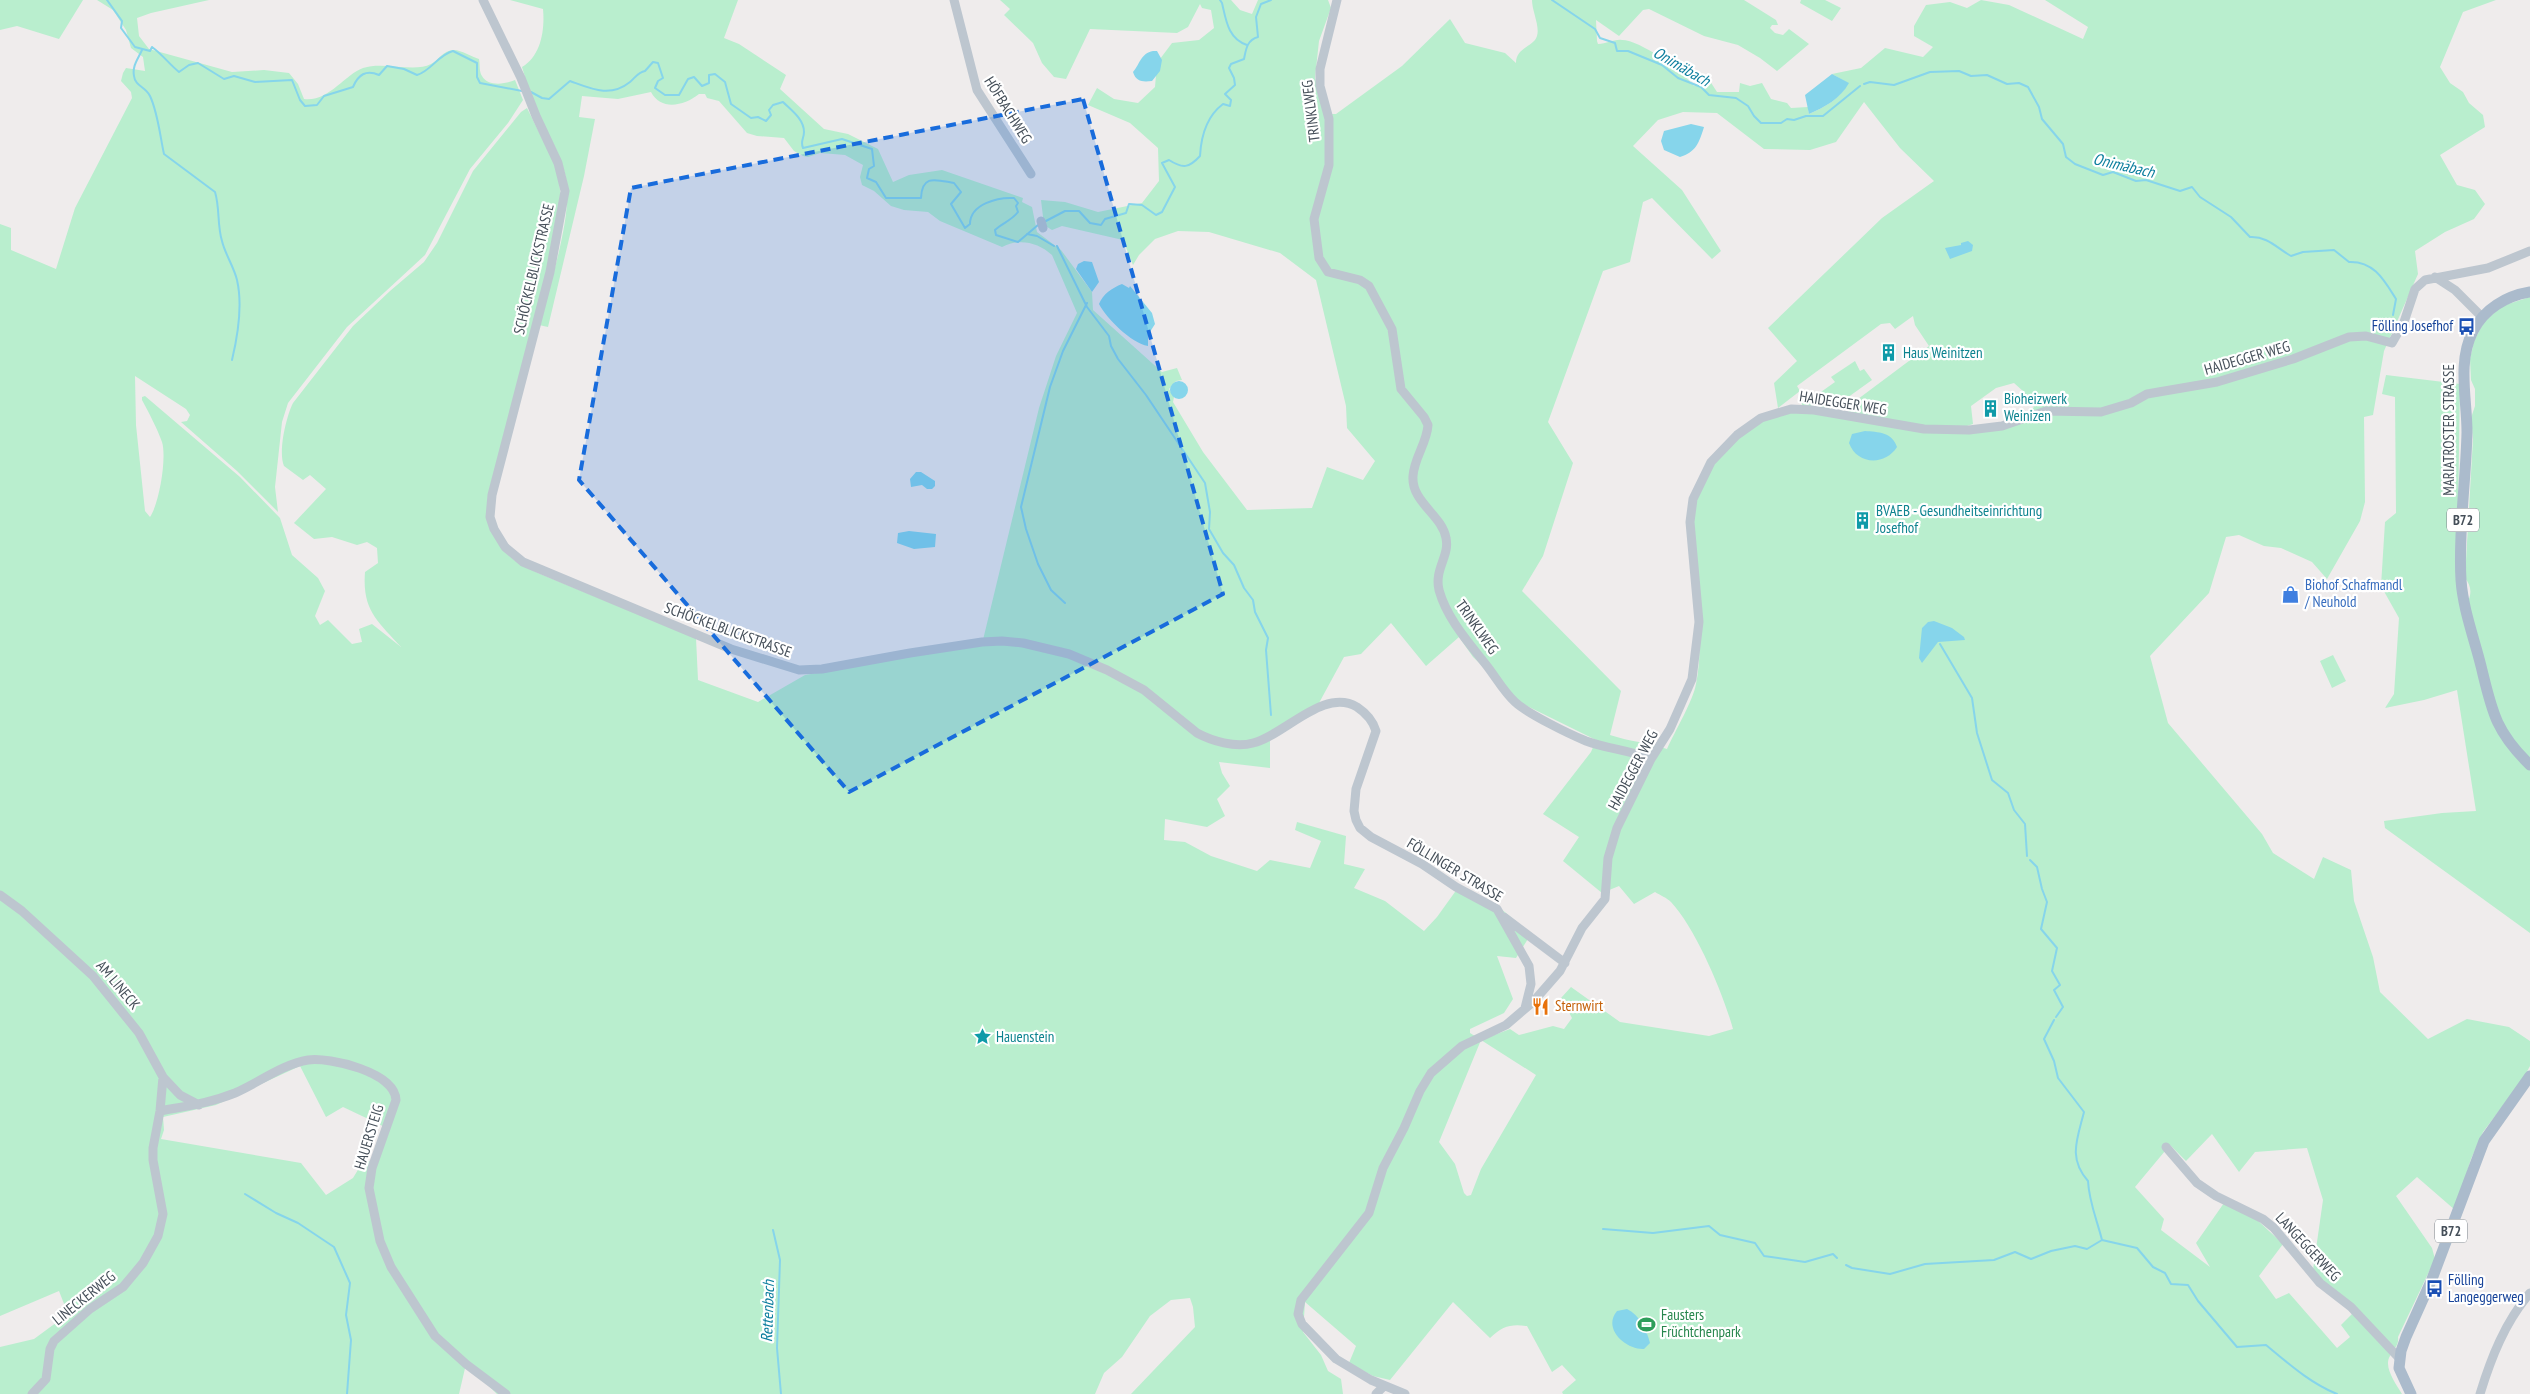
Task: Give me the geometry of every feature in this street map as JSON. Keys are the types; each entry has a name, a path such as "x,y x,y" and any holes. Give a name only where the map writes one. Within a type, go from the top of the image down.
{"main road":[{"name":"MARIATROSTER STRASSE","path":"2530,292 2509,297 2482,316 2473,330 2464,356 2467,430 2461,581 2493,715 2505,739 2530,765"},
{"name":"B72","path":"2399,1358 2458,1214 2484,1142 2530,1076"},
{"path":"2399,1358 2401,1375 2411,1394"}],"street":[{"name":"SCHÖCKELBLICKSTRASSE","path":"483,0 521,78 558,163 565,191 550,272 490,509 494,529 505,547 516,557 540,570 725,646 799,670 822,669 982,642 1023,643 1069,654 1108,670 1144,690 1197,733 1206,738 1239,744 1251,744 1276,733 1325,704 1342,702 1353,705 1364,712 1374,725 1376,731 1371,749"},
{"name":"HÖFBACHWEG","path":"954,0 977,90 1031,174"},
{"name":"TRINKLWEG","path":"1337,0 1320,69 1320,86 1329,119 1329,165 1314,218 1315,242 1319,258 1328,272 1360,280 1369,286 1392,330 1401,389 1424,417 1428,425 1412,477 1419,498 1441,525 1446,538 1446,552 1438,571 1438,582 1443,603 1455,624 1504,690 1517,704 1586,741 1633,751 1651,759"},
{"path":"2435,277 2488,268 2530,251"},
{"name":"HAIDEGGER WEG","path":"1525,1009 1565,963 1582,928 1605,899 1610,848 1626,809 1651,759 1670,730 1680,709 1695,665 1699,622 1690,522 1693,499 1705,473 1719,452 1737,434 1760,418 1780,411 1798,409 1924,429 1969,430 2002,426 2046,410 2101,412 2131,403 2147,394 2217,382 2293,360 2349,337 2366,336 2392,343 2404,322 2416,289 2425,280 2435,277"},
{"path":"2435,277 2455,290 2482,316"},
{"name":"FÖLLINGER STRASSE","path":"1371,749 1355,795 1354,811 1360,828 1371,837 1422,864 1456,887 1491,905 1502,916 1529,966 1531,984 1525,1009"},
{"name":"AM LINECK","path":"0,895 22,911 93,976 139,1033 163,1077 180,1095 199,1105"},
{"path":"1502,916 1565,963"},
{"path":"1405,1394 1352,1371 1308,1331 1298,1314 1301,1300 1369,1213 1383,1168 1420,1091 1431,1073 1447,1057 1462,1046 1506,1025 1525,1009"},
{"name":"HAUERSTEIG","path":"160,1111 199,1105 236,1093 290,1066 307,1060 333,1062 351,1066 368,1071 390,1084 396,1094 396,1100 372,1168 370,1188 380,1241 391,1267 435,1336 466,1364 506,1394"},
{"name":"LINECKERWEG","path":"32,1394 46,1379 50,1349 54,1341 90,1309 123,1287 143,1263 158,1236 163,1214 153,1160 163,1077"},
{"name":"LANGEGGERWEG","path":"2166,1146 2197,1183 2230,1204 2263,1219 2274,1228 2320,1283 2351,1307 2399,1358"},
{"path":"2480,1394 2505,1331 2516,1310 2530,1293"},
{"path":"1376,1394 1384,1386"}],"highlighted area":[{"path":"1083,99 1223,594 849,792 579,480 631,188"}],"green space":[{"path":"0,0 83,0 59,39 17,26 0,30"},
{"path":"97,0 209,0 137,18 139,36 149,49 232,72 264,70 289,73 298,84 304,99 313,99 329,92 356,71 363,68 371,66 424,66 431,64 450,50 454,50 479,59 481,74 488,82 507,83 515,80 523,100 508,123 470,169 425,255 347,327 288,403 282,422 275,487 278,512 237,471 181,422 187,421 190,415 186,409 135,376 136,425 145,511 150,517 159,492 164,459 162,442 158,431 142,400 142,397 145,396 240,477 280,518 292,555 318,578 325,591 315,616 320,625 328,620 352,644 362,642 359,629 372,624 401,647 373,614 366,597 365,572 378,563 377,548 367,542 357,545 332,537 314,539 294,523 326,489 310,475 303,480 284,466 282,444 285,425 293,403 353,326 424,262 437,243 473,171 521,112 527,108 558,170 561,200 547,272 488,495 487,517 491,531 503,550 514,560 538,573 696,638 698,680 758,702 805,675 982,644 1039,408 1056,356 1077,313 1052,255 1041,247 1022,242 1002,247 940,221 928,212 904,210 891,206 874,191 862,185 860,177 863,165 845,155 820,153 808,157 803,156 794,151 784,138 757,136 747,133 719,101 707,98 705,94 699,94 680,104 673,105 661,102 651,92 618,99 582,96 579,117 595,119 584,176 548,327 539,325 560,249 567,208 567,190 565,174 560,159 538,115 522,67 534,56 538,49 542,34 543,9 510,0 738,0 724,38 739,44 786,75 780,89 824,129 848,134 878,149 893,182 909,175 942,170 1023,198 1022,202 1032,207 1037,232 1061,250 1092,292 1093,310 1162,372 1177,368 1182,380 1176,381 1169,389 1174,397 1173,402 1203,452 1247,510 1312,508 1327,467 1363,480 1375,461 1347,428 1346,406 1316,280 1280,253 1209,232 1178,231 1155,239 1139,255 1133,265 1123,240 1062,226 1052,230 1044,225 1041,200 1065,202 1098,212 1142,203 1159,181 1158,148 1130,123 1088,105 1097,88 1114,99 1138,103 1155,87 1157,63 1172,43 1199,40 1214,28 1211,10 1202,8 1200,4 1188,27 1177,33 1090,29 1066,79 1054,77 1042,63 1033,43 1004,15 1010,9 1000,0 1231,0 1240,10 1252,14 1258,0 1328,0 1331,8 1319,41 1315,78 1324,114 1336,114 1402,66 1450,19 1465,43 1505,53 1516,63 1522,50 1532,43 1537,36 1538,32 1532,0 1744,0 1776,20 1778,25 1772,25 1770,28 1775,33 1783,35 1789,29 1809,44 1777,71 1738,45 1704,36 1649,9 1643,10 1619,36 1596,20 1597,41 1598,44 1616,40 1630,41 1661,57 1681,72 1694,86 1703,81 1703,78 1708,78 1717,92 1739,92 1740,83 1750,86 1762,83 1771,99 1787,103 1791,108 1808,107 1809,114 1832,102 1845,89 1848,83 1832,74 1861,68 1885,48 1923,57 1933,47 1914,36 1914,26 1926,5 1950,2 1967,8 1981,0 2009,5 2083,39 2088,27 2045,0 2496,0 2463,12 2440,67 2450,83 2463,92 2469,103 2483,115 2485,127 2440,155 2457,185 2475,190 2485,204 2474,219 2445,232 2415,251 2418,274 2384,351 2373,415 2364,417 2365,502 2360,521 2327,579 2312,562 2281,548 2264,546 2239,535 2226,537 2209,593 2150,656 2168,723 2262,834 2273,853 2314,879 2323,857 2351,870 2354,901 2373,957 2380,992 2428,1039 2467,1019 2509,1027 2530,1041 2530,1066 2523,1079 2483,1132 2471,1159 2455,1210 2417,1177 2396,1196 2432,1248 2435,1259 2398,1337 2397,1345 2388,1360 2391,1375 2402,1394 1563,1394 1562,1392 1576,1380 1562,1365 1552,1372 1527,1326 1516,1325 1507,1327 1490,1338 1453,1302 1390,1380 1373,1376 1349,1363 1356,1346 1305,1302 1303,1332 1321,1355 1328,1371 1341,1379 1343,1394 1131,1394 1195,1327 1190,1298 1171,1300 1150,1316 1122,1357 1104,1373 1095,1394 497,1394 466,1364 459,1394 0,1394 0,1347 34,1339 68,1314 59,1291 0,1316 0,224 11,228 11,250 56,269 75,208 132,98 131,92 121,81 123,73 126,68 145,71 143,57 131,48 126,30 113,10","holes":["1864,102 1900,148 1934,181 1882,218 1768,328 1797,361 1774,383 1778,408 1800,391 1797,386 1881,324 1890,323 1895,329 1913,316 1915,325 1929,346 1854,402 1848,410 1850,414 1926,426 1967,426 1973,424 1971,406 1996,388 2014,383 2024,392 2034,407 2022,417 2009,423 1995,427 1966,430 1925,429 1801,409 1773,413 1750,425 1724,447 1705,473 1695,501 1691,530 1699,653 1696,684 1691,699 1667,749 1610,735 1621,691 1522,591 1543,556 1573,463 1548,422 1603,271 1630,262 1643,202 1652,198 1712,259 1721,251 1682,190 1633,146 1658,120 1683,112 1717,113 1764,149 1810,150 1836,142","1391,623 1426,666 1459,637 1473,657 1521,703 1596,740 1591,752 1543,814 1579,837 1563,861 1602,893 1619,886 1634,904 1655,892 1671,902 1690,928 1708,962 1733,1029 1709,1036 1620,1022 1571,987 1561,998 1572,1018 1564,1029 1553,1026 1519,1035 1510,1029 1481,1040 1470,1033 1470,1029 1504,1013 1513,999 1497,956 1516,958 1531,934 1500,908 1460,885 1437,917 1424,931 1385,901 1354,888 1365,869 1344,864 1346,836 1297,822 1295,830 1321,841 1310,868 1270,860 1257,871 1211,856 1185,842 1164,840 1165,819 1207,827 1225,816 1217,799 1230,786 1222,773 1219,762 1270,768 1270,733 1319,703 1344,657 1361,654","1481,1040 1536,1075 1481,1169 1471,1195 1467,1196 1464,1193 1455,1164 1439,1142","300,1066 326,1117 343,1107 381,1125 389,1132 377,1163 364,1160 353,1178 326,1195 301,1163 161,1139 164,1130 163,1117 216,1105","2212,1134 2239,1172 2255,1152 2307,1148 2323,1200 2313,1270 2326,1285 2357,1309 2341,1325 2350,1337 2337,1348 2289,1293 2276,1299 2259,1276 2283,1244 2255,1218 2224,1203 2196,1243 2210,1267 2161,1230 2164,1219 2135,1187 2170,1145 2186,1161"]},
{"path":"1801,0 1825,0 1841,8 1832,21 1800,3"},
{"path":"2530,297 2530,933 2385,828 2384,821 2442,813 2476,811 2457,690 2424,700 2385,708 2394,694 2399,618 2381,586 2385,522 2396,513 2395,397 2382,394 2386,375 2460,384 2457,579 2469,599 2470,588 2465,578 2473,439 2471,418 2475,406 2475,389 2471,380 2470,359 2474,341 2484,322 2502,306"},
{"path":"1855,361 1860,371 1864,369 1872,380 1833,408 1803,407 1800,400 1807,394 1811,399 1835,382 1831,377"},
{"path":"2333,655 2346,681 2332,688 2320,661"}],"water":[{"path":"1157,51 1162,60 1160,71 1152,81 1140,81 1133,72 1143,56"},
{"path":"1832,74 1849,83 1832,102 1809,114 1805,95"},
{"path":"1691,124 1704,127 1693,150 1680,157 1664,150 1661,141 1664,131"},
{"path":"1968,241 1973,245 1972,251 1950,259 1945,248 1961,245 1961,243"},
{"path":"1084,261 1092,262 1099,282 1092,292 1076,269 1078,264"},
{"path":"1122,284 1129,288 1130,286 1152,313 1155,324 1148,335 1148,346 1134,340 1120,329 1099,304 1108,292"},
{"path":"1179,381 1185,384 1188,390 1185,396 1179,399 1173,396 1170,390 1173,384"},
{"path":"1865,431 1880,433 1892,438 1897,447 1892,453 1879,460 1865,459 1858,456 1849,443 1852,434"},
{"path":"916,472 921,472 935,481 935,486 932,489 927,489 922,485 911,487 910,479"},
{"path":"909,531 936,534 935,547 914,549 897,543 898,533"},
{"path":"1934,621 1952,628 1964,637 1965,640 1938,642 1922,663 1919,658 1922,628 1928,622"},
{"path":"1627,1309 1636,1315 1647,1333 1650,1343 1644,1349 1630,1346 1618,1337 1614,1331 1612,1325 1613,1318 1617,1311"}],"waterway":[{"path":"107,0 122,21 121,28 135,47 150,51 152,47 179,72 189,65 198,63 224,79 234,76 255,82 292,80 300,100 305,106 317,105 324,96 353,87 357,79 363,74 374,73 379,75 387,66 404,69 417,75 453,51 477,63 477,77 480,83 522,91"},
{"path":"1220,0 1232,34 1247,45"},
{"path":"1044,222 1065,211 1079,211 1090,223 1101,225 1105,219 1126,213 1129,204 1142,205 1156,215 1162,212 1175,187 1162,163 1169,160 1178,165 1186,166 1200,156 1203,134 1209,121 1223,104 1230,106 1231,100 1225,94 1235,85 1229,68 1231,64 1244,59 1249,43 1258,37 1256,17 1261,4 1271,0"},
{"name":"Onimäbach","path":"1552,0 1595,29 1600,38 1615,43 1617,51 1628,51 1662,65 1678,78 1701,87 1709,95 1736,98 1748,106 1761,123 1781,123 1787,119 1794,120 1806,116 1823,116 1860,86"},
{"path":"142,50 135,66 134,76 136,82 148,93 153,103 164,154 215,192 218,204 220,235 236,275 239,290 239,320 232,360"},
{"path":"531,92 542,98 549,99 570,81 593,89 615,90 623,87 638,74 645,71 653,62 658,63 663,78 658,81 655,88 665,95 679,95 688,79 694,77 702,86 709,83 709,75 715,74 725,82 731,104 751,118 758,117 766,121 771,115 769,110 773,105 783,102 802,123 804,132 803,148 842,139 872,149 874,166 869,169 867,178 876,182 886,198 921,198 924,185 931,180 954,183 961,192 951,204 965,228 970,224 971,217 980,207 986,203 1008,198 1014,198 1018,203 1016,206 1018,212 995,230 996,235 1018,242 1038,225"},
{"name":"Onimäbach","path":"1864,84 1870,82 1894,85 1930,72 1959,71 1971,76 1987,75 2007,84 2019,83 2028,87 2039,107 2042,119 2063,144 2066,157 2075,164 2103,175 2113,172 2136,181 2146,180 2180,191 2192,187 2200,197 2231,217 2250,237 2267,240 2291,256 2303,252 2334,250 2349,262 2372,268 2396,299 2393,315"},
{"path":"1027,234 1037,236 1054,246"},
{"path":"1057,246 1087,307 1109,336 1111,346 1118,359 1146,395 1205,483 1210,512 1209,529 1223,553 1234,565 1244,588 1253,600 1255,612 1268,638 1266,650 1271,715"},
{"path":"1065,603 1051,590 1038,564 1021,507 1050,387 1063,351 1087,303"},
{"path":"1940,644 1972,698 1977,733 1992,780 2008,793 2014,810 2025,824 2027,856"},
{"path":"2030,860 2037,867 2047,902 2041,929 2057,948 2052,971 2060,985 2054,990 2063,1007 2056,1017"},
{"path":"2054,1020 2044,1039 2054,1061 2058,1078 2084,1112 2077,1140 2076,1156 2082,1173 2088,1181 2102,1240"},
{"path":"245,1194 276,1213 298,1223 334,1247 350,1283 346,1315 351,1340 347,1394"},
{"path":"1603,1229 1653,1233 1709,1226 1720,1235 1755,1243 1764,1256 1805,1262 1833,1254 1837,1258"},
{"name":"Rettenbach","path":"773,1230 780,1260 777,1348 781,1394"},
{"path":"1846,1265 1852,1268 1890,1274 1925,1264 1994,1260 2015,1252 2031,1259 2051,1251 2075,1246 2087,1249 2102,1240 2137,1248 2153,1267 2165,1273 2171,1284 2188,1285 2198,1301 2237,1347 2266,1345 2309,1379 2337,1394"}],"place":[{"name":"Fölling Josefhof","path":"2467,326"},
{"name":"Haus Weinitzen","path":"1889,353"},
{"name":"Bioheizwerk Weinizen","path":"1990,408"},
{"name":"BVAEB - Gesundheitseinrichtung Josefhof","path":"1862,520"},
{"name":"Biohof Schafmandl / Neuhold","path":"2291,594"},
{"name":"Sternwirt","path":"1541,1006"},
{"name":"Hauenstein","path":"982,1037"},
{"name":"Fölling Langeggerweg","path":"2434,1289"},
{"name":"Fausters Früchtchenpark","path":"1647,1324"}]}
